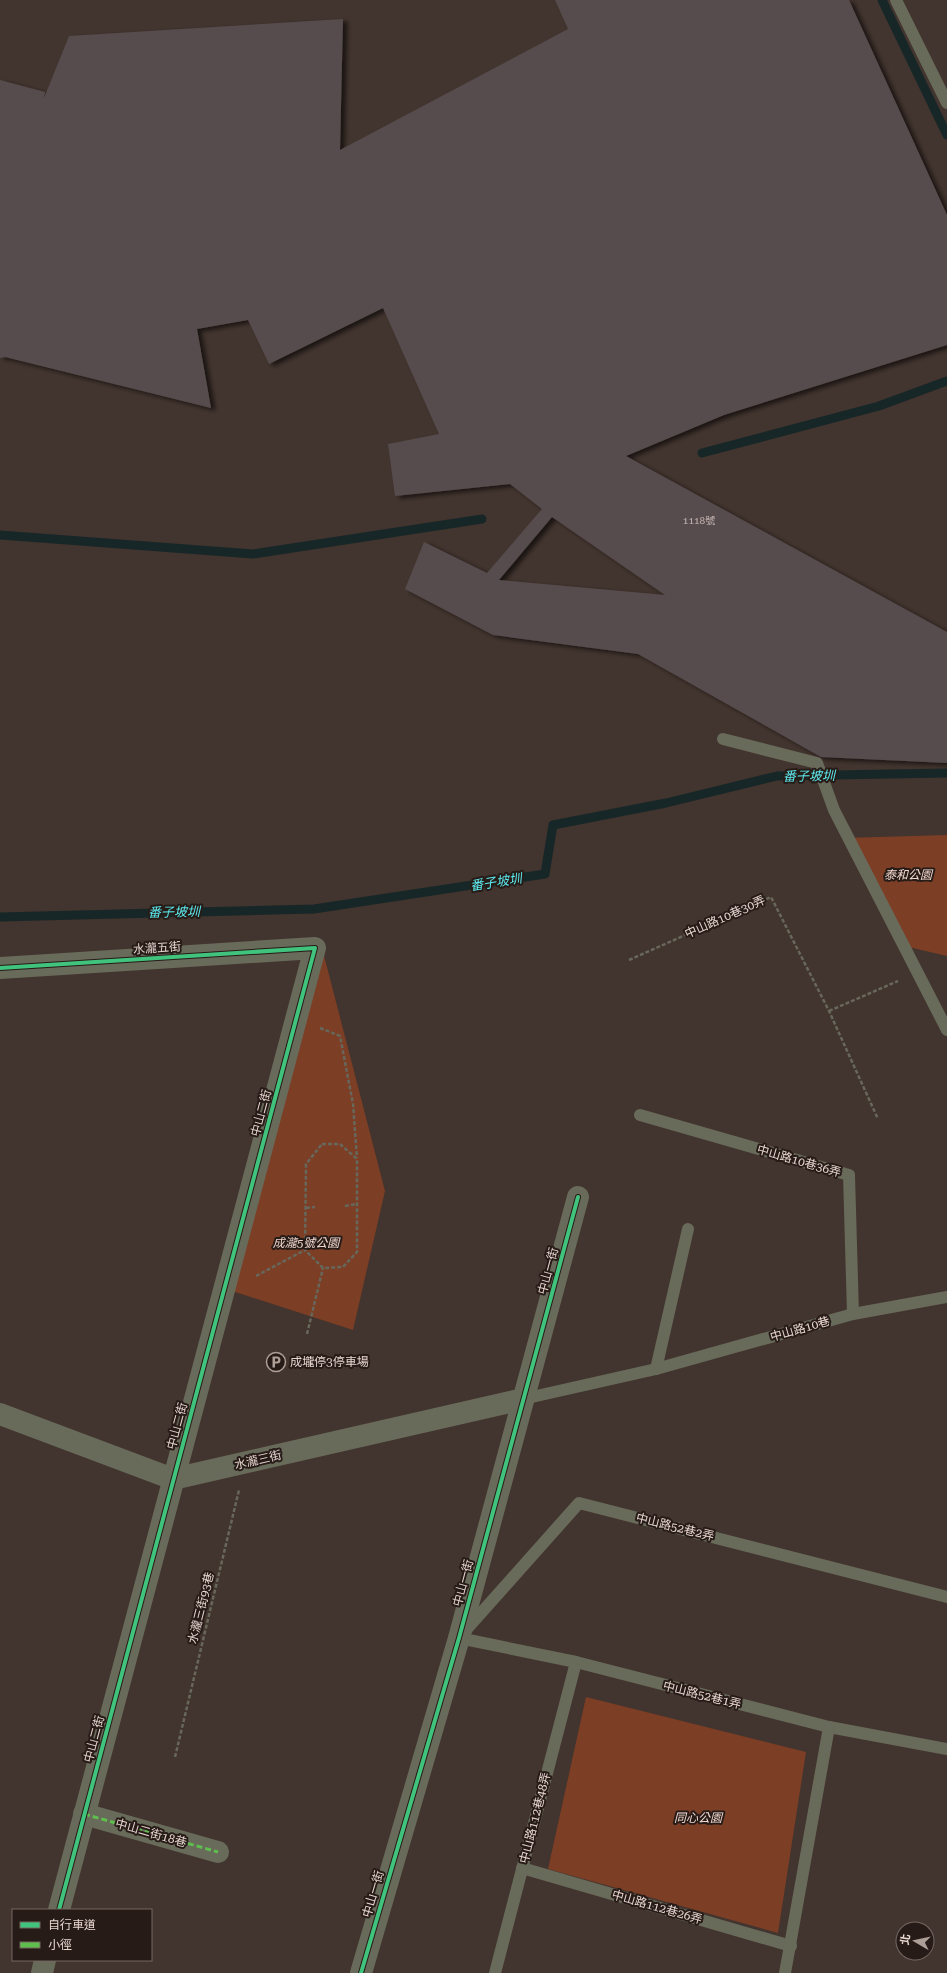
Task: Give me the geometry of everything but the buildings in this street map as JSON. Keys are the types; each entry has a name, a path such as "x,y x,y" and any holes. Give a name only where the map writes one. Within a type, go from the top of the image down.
{"street":[{"name":"水瀧五街","path":"0,969 315,948"},
{"name":"中山二街","path":"58,1909 315,948"},
{"name":"中山一街","path":"361,1973 458,1638 578,1197"},
{"name":"水瀧三街","path":"173,1479 523,1399"},
{"path":"0,1414 173,1479"},
{"name":"中山二街18巷","path":"84,1814 218,1852"},
{"path":"42,1973 45,1961"}],"lane":[{"path":"896,0 947,102"},
{"path":"723,739 817,764 834,810 947,1030"},
{"name":"中山路10巷36弄","path":"640,1115 849,1175 853,1314"},
{"path":"656,1369 688,1229"},
{"name":"中山路10巷","path":"523,1399 656,1369 853,1314 947,1297"},
{"name":"中山路52巷2弄","path":"458,1638 579,1503 947,1597"},
{"name":"中山路52巷1弄","path":"458,1638 576,1662 829,1727 947,1749"},
{"name":"中山路112巷48弄","path":"495,1973 576,1662"},
{"path":"785,1973 829,1727"},
{"name":"中山路112巷26弄","path":"522,1868 791,1946"}],"path":[{"path":"828,1012 917,972"},
{"path":"296,1020 340,1036 353,1104 357,1159 357,1252 343,1267 323,1268 305,1250 306,1164 322,1144 340,1144 357,1159"},
{"path":"345,1206 357,1204"},
{"path":"306,1208 315,1207"},
{"path":"223,1293 305,1250"},
{"path":"307,1334 323,1268"}],"green space":[{"name":"泰和公園","path":"947,835 947,956 904,946 844,838"},
{"name":"成瀧5號公園","path":"321,944 385,1191 353,1330 226,1289"},
{"name":"同心公園","path":"586,1697 806,1752 778,1933 548,1869"}],"waterway":[{"path":"882,0 947,135"},
{"path":"702,453 879,406 947,381"},
{"path":"0,535 253,554 482,519"},
{"name":"番子坡圳","path":"0,917 314,909 545,874 553,825 666,803 777,776 947,773"}],"marked path":[{"path":"84,1814 218,1852"}],"cycle path":[{"path":"0,968 315,948 59,1909"},
{"path":"361,1973 459,1638 578,1197"}],"place":[{"name":"成壠停3停車場","path":"276,1362"}]}
